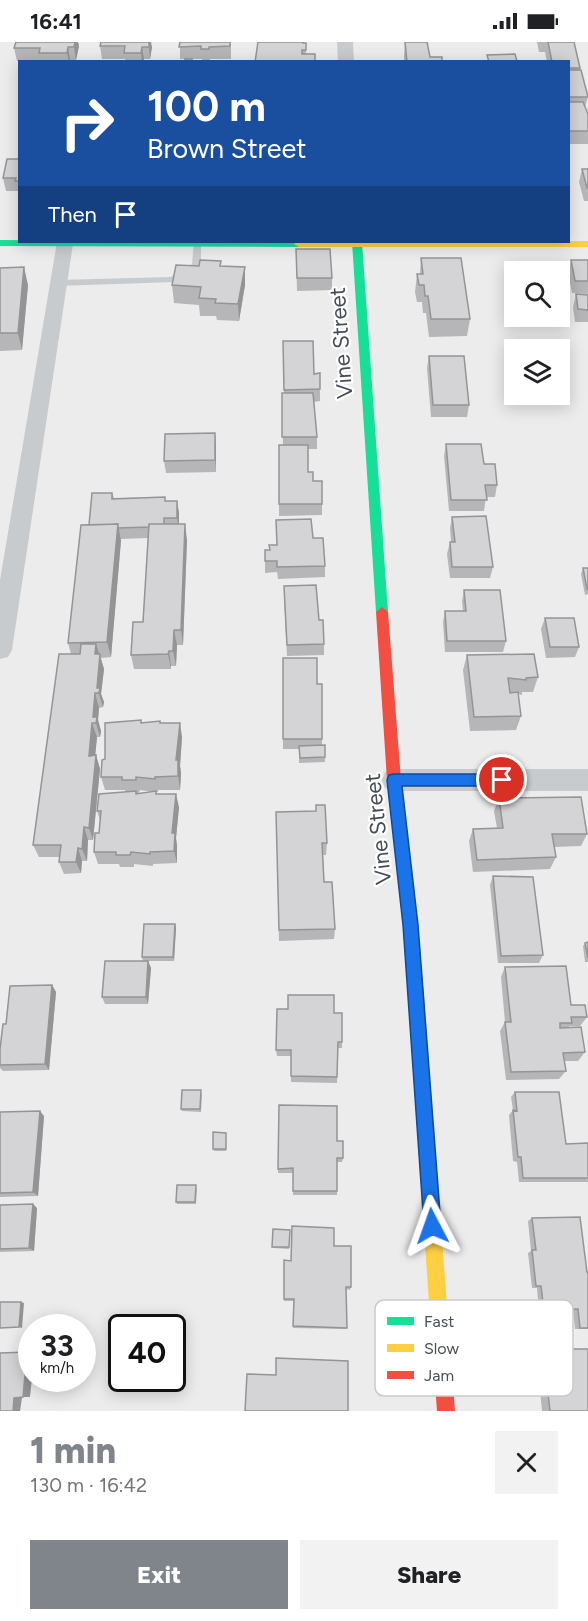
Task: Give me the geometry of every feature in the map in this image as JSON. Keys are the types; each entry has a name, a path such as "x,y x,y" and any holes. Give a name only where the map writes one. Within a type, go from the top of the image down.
{"street":[{"path":"345,42 346,60"},
{"path":"0,243 187,243"},
{"name":"Vine Street","path":"357,243 394,780 411,925 438,1300"},
{"path":"472,243 588,244"},
{"path":"0,650 5,592 64,244"},
{"path":"394,780 588,780"},
{"name":"Vine Street","path":"445,1396 446,1411"}],"lane":[{"path":"58,283 171,280 186,274 196,265 187,243"}],"building":[{"path":"16,42 75,42 74,47 68,47 67,53 39,53 40,48 14,48"},
{"path":"101,42 149,42 149,47 142,47 141,53 124,53 125,46 100,46"},
{"path":"180,42 230,42 230,46 201,49 201,46 179,47"},
{"path":"258,42 303,42 306,43 306,50 302,50 302,54 315,54 315,60 255,60"},
{"path":"405,42 427,42 430,57 442,57 442,60 407,60"},
{"path":"548,42 574,42 580,68 570,68 570,60 552,60"},
{"path":"515,54 517,60 488,60 487,55"},
{"path":"570,70 581,70 588,97 570,97"},
{"path":"570,102 583,102 588,114 588,131 570,131"},
{"path":"7,159 18,159 18,181 15,181 16,178 3,178"},
{"path":"582,169 588,169 588,188 587,188"},
{"path":"296,249 330,249 332,278 297,278"},
{"path":"421,258 461,258 470,319 431,319 428,296 425,296 424,285 419,285 417,274 423,274"},
{"path":"200,260 221,261 220,266 245,267 238,304 215,303 216,299 199,298 201,287 172,285 176,265 199,266"},
{"path":"571,260 588,260 588,281 575,281"},
{"path":"24,267 18,333 0,333 0,268"},
{"path":"576,294 588,295 588,310 578,309"},
{"path":"283,341 313,341 314,374 320,373 320,389 284,390"},
{"path":"429,356 464,356 469,405 433,405"},
{"path":"282,393 313,393 317,437 282,437"},
{"path":"215,433 215,460 164,461 165,434"},
{"path":"446,444 481,444 484,464 495,464 497,485 485,485 487,500 451,500"},
{"path":"279,445 308,445 308,472 313,472 313,481 322,481 322,504 279,504"},
{"path":"92,493 112,493 112,499 165,497 165,501 177,501 177,518 164,518 164,524 149,524 149,527 118,528 118,524 89,525"},
{"path":"486,516 493,567 452,567 450,542 455,542 452,517"},
{"path":"311,519 313,538 323,538 325,566 277,567 277,561 265,561 265,550 270,550 269,545 277,545 276,520"},
{"path":"118,524 107,642 68,643 81,525"},
{"path":"149,524 185,524 181,630 174,630 173,651 169,651 168,654 131,655 133,622 143,622"},
{"path":"583,568 588,568 588,589 587,589"},
{"path":"316,585 319,620 323,620 324,644 287,645 284,586"},
{"path":"464,590 500,590 506,641 447,641 445,611 466,611"},
{"path":"545,618 574,618 579,647 550,647"},
{"path":"81,644 96,644 95,654 100,654 97,688 100,688 99,693 95,693 93,717 97,717 96,723 92,723 89,756 96,755 89,828 84,827 82,849 78,848 76,862 59,862 61,845 33,845 59,654 80,654"},
{"path":"534,654 538,677 526,678 526,680 508,678 510,693 518,692 521,716 474,717 467,655"},
{"path":"283,658 317,658 317,684 322,684 322,739 283,739"},
{"path":"141,720 141,723 160,721 160,723 180,723 176,760 178,760 178,776 155,777 155,779 136,777 136,780 101,777 102,760 105,759 105,723"},
{"path":"325,745 325,757 300,758 299,746"},
{"path":"136,791 136,794 156,791 156,794 176,794 172,833 175,833 174,851 150,852 150,854 131,852 130,855 116,855 116,852 94,852 95,833 99,833 101,811 97,811 99,794"},
{"path":"581,797 587,834 552,834 556,857 477,860 473,829 503,828 499,798"},
{"path":"316,805 325,805 327,843 322,843 324,882 332,882 335,929 279,930 276,812 316,811"},
{"path":"493,876 533,877 543,955 501,956"},
{"path":"144,924 175,924 173,957 142,957"},
{"path":"588,942 588,958 585,943"},
{"path":"105,961 148,961 146,997 102,997"},
{"path":"566,966 571,1005 585,1005 587,1017 571,1017 572,1023 560,1023 560,1028 581,1027 585,1052 563,1053 566,1071 511,1072 505,1022 511,1022 505,967"},
{"path":"52,985 45,1064 0,1065 3,1024 6,1024 10,986"},
{"path":"288,995 334,995 334,1013 342,1013 342,1042 338,1042 337,1077 291,1076 291,1050 276,1050 277,1009 288,1009"},
{"path":"182,1090 201,1090 200,1109 181,1109"},
{"path":"515,1092 559,1092 566,1144 588,1143 588,1178 523,1178 521,1157 518,1157 513,1110 517,1111"},
{"path":"279,1105 337,1106 337,1141 343,1141 343,1158 337,1158 337,1191 293,1191 293,1168 278,1169"},
{"path":"40,1111 33,1192 0,1193 0,1112"},
{"path":"213,1132 226,1133 226,1149 213,1149"},
{"path":"177,1185 196,1185 195,1202 176,1202"},
{"path":"33,1204 29,1248 0,1249 0,1205"},
{"path":"580,1217 588,1272 588,1328 580,1328 578,1309 573,1309 573,1300 543,1300 541,1286 536,1286 532,1250 536,1250 532,1218"},
{"path":"292,1226 334,1228 334,1246 351,1246 351,1287 346,1287 347,1328 293,1326 294,1299 284,1299 284,1260 291,1261"},
{"path":"273,1229 290,1230 289,1247 272,1247"},
{"path":"0,1302 21,1302 18,1327 0,1328"},
{"path":"573,1349 588,1349 588,1411 550,1411 548,1396 573,1396"},
{"path":"18,1352 18,1392 23,1392 23,1397 14,1398 13,1411 0,1411 0,1353"},
{"path":"276,1358 348,1361 348,1411 245,1411 247,1374 276,1375"}],"traffic: fast":[{"path":"0,243 299,244"},
{"path":"357,243 382,612"}],"traffic: slow":[{"path":"299,244 588,244"},
{"path":"417,1009 438,1300"}],"traffic: jam":[{"path":"382,612 394,780 411,925 417,1009"},
{"path":"445,1396 446,1411"}],"route":[{"path":"432,1226 411,925 394,780 502,780"}]}
